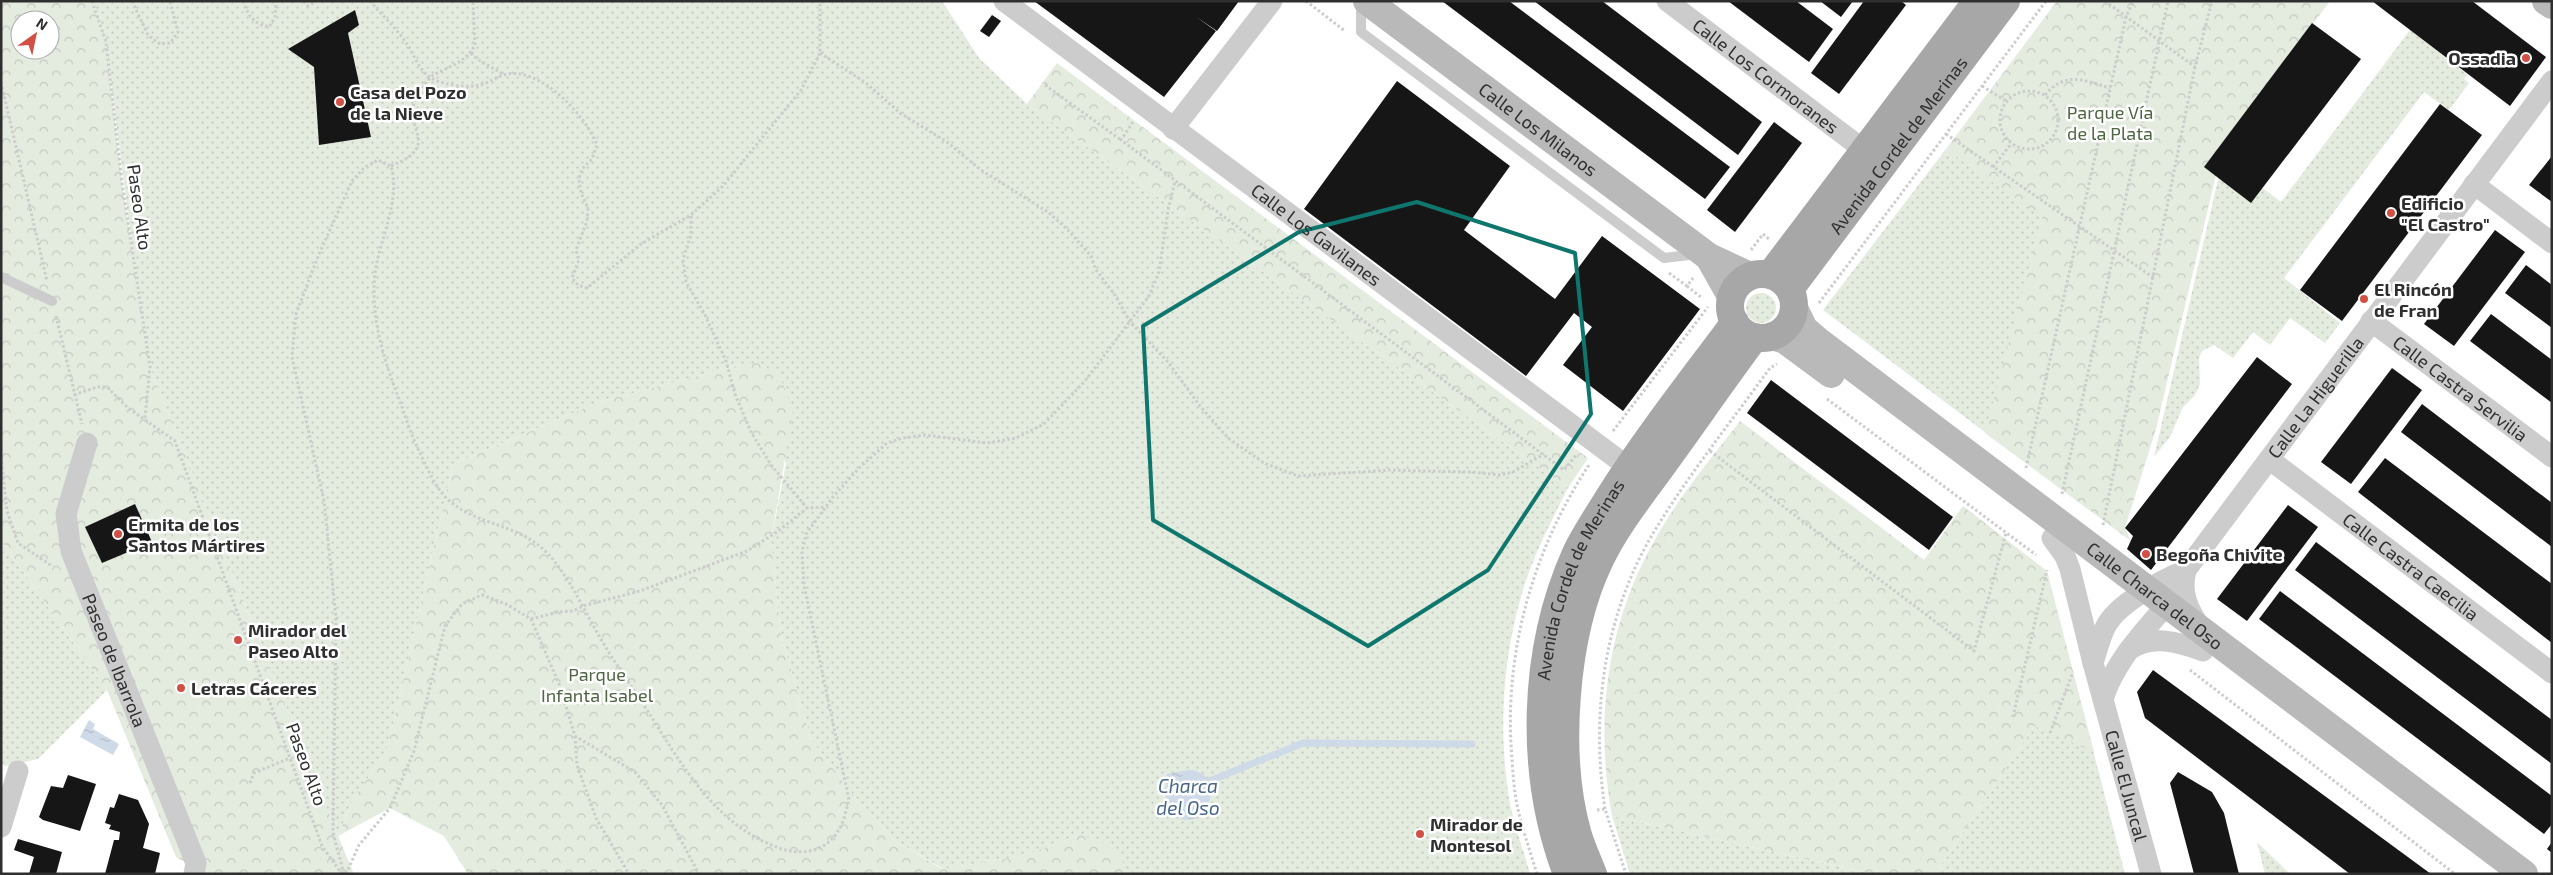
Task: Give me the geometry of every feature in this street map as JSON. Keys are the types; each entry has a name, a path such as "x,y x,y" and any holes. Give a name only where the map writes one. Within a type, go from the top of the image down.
{"main road":[{"name":"Calle Los Milanos","path":"1367,1 1707,255 1784,291"},
{"name":"Avenida Cordel de Merinas","path":"1784,291 2006,1"},
{"path":"2546,1 2552,5"},
{"name":"Avenida Cordel de Merinas","path":"1784,291 1864,150 1969,4"},
{"name":"Calle Los Milanos","path":"1707,255 1748,323"},
{"path":"1741,281 1784,291 1787,325 1748,323 1741,281"},
{"name":"Calle Charca del Oso","path":"1784,291 1804,329 2056,532 2163,592 2195,654 2498,874"},
{"name":"Avenida Cordel de Merinas","path":"1567,874 1554,841 1543,783 1541,713 1546,662 1555,609 1577,552 1628,467 1748,323"},
{"name":"Avenida Cordel de Merinas","path":"1593,874 1578,835 1568,780 1566,713 1571,663 1580,614 1596,569 1748,323"},
{"name":"Calle Charca del Oso","path":"1748,323 1785,340 2056,532 2124,572 2163,592"},
{"name":"Calle Charca del Oso","path":"2195,654 2524,874"}],"street":[{"name":"Calle Los Gavilanes","path":"1004,1 1628,467"},
{"path":"1173,129 1272,1"},
{"name":"Calle Los Cormoranes","path":"1667,1 1864,150"},
{"name":"Calle La Higuerilla","path":"2163,592 2269,460 2552,81"},
{"path":"2474,184 2552,243"},
{"name":"Calle Castra Servilia","path":"2371,321 2552,457"},
{"name":"Paseo de Ibarrola","path":"87,443 66,514 71,551 196,863 194,874"},
{"name":"Calle Castra Caecilia","path":"2269,460 2552,673"},
{"name":"Calle El Juncal","path":"2056,532 2070,569 2084,666 2104,696 2151,874"},
{"path":"2104,696 2123,654 2163,592"},
{"path":"2163,592 2191,610 2195,654"},
{"path":"2084,666 2107,624 2163,592"},
{"path":"2123,654 2136,645 2161,640 2175,642 2195,654"},
{"path":"1,827 18,771"}],"lane":[{"path":"1361,1 1361,32 1664,258 1707,255"},
{"path":"1,277 52,301"}],"path":[{"name":"Paseo Alto","path":"92,1 106,42 122,183 150,367 145,418"},
{"path":"132,1 148,35 160,44 170,43 178,32 170,1"},
{"path":"243,1 247,12 257,24 269,27 275,17 276,1"},
{"path":"304,1 308,6 316,1"},
{"path":"370,1 407,44 417,62 431,77 448,83 470,87 504,75 522,74 563,97 578,110 591,130 597,145 592,159 582,169 578,179 581,193 588,208 587,221 576,250 580,260 572,278 578,285 587,288 641,244 691,215 723,186 801,90 820,54 820,1"},
{"path":"344,874 333,833 336,618 324,502 292,358 296,314 319,254 352,181 364,168 378,160 391,166 410,158 418,148 419,137 415,124 415,100 431,77 461,62 471,53 474,45 473,1"},
{"path":"1784,291 1946,134 2046,1"},
{"path":"2105,1 2195,68"},
{"path":"2024,475 2126,17 2133,1"},
{"path":"1824,397 2038,557 2056,532 2062,490 2168,1"},
{"path":"2102,533 2195,68 2212,1"},
{"path":"471,53 478,61 504,75"},
{"path":"820,54 866,83 900,113 947,142 981,170 1048,212 1067,229 1090,256 1096,270 1115,295 1130,322 1168,362 1200,406 1228,438 1264,464 1298,476 1390,470 1470,472 1500,475 1513,472 1544,454"},
{"path":"2045,95 2064,80 2083,79 2110,88"},
{"path":"1,82 74,395 87,443"},
{"path":"1045,85 1564,470 1589,439"},
{"path":"1982,86 2006,101"},
{"path":"2024,91 2033,91 2045,95 2052,102 2058,119 2056,131 2050,141 2033,149 2021,149 2011,144 2002,133 1999,122 2001,110 2006,101 2024,91"},
{"path":"1121,140 1144,107"},
{"path":"1946,134 2154,278"},
{"path":"1993,167 2011,144"},
{"path":"391,166 395,182 375,273 375,317 381,353 418,450 441,492 452,503 517,532 538,544 554,560 583,606 599,636 690,776 715,806 738,828 761,842 790,852 810,852 828,843 838,831 849,800 804,585 802,553 806,534 859,468 887,444 903,438 924,435 987,442 1016,438 1044,424 1085,381 1149,296 1159,272 1168,210 1176,181"},
{"path":"691,215 691,235 683,260 686,282 705,315 726,362 735,394 751,432 771,465 807,508"},
{"path":"1626,874 1605,809 1598,754 1599,705 1604,664 1612,628 1628,587 1659,522 1770,368 1777,364 1782,365"},
{"name":"Paseo Alto","path":"74,395 97,387 107,387 128,408 145,418 175,441 322,846 344,874"},
{"path":"1710,451 1974,651 2006,533"},
{"path":"1,457 6,511 18,543 86,588"},
{"path":"531,620 558,612 573,611 583,606 664,583 747,551 777,532 807,508 826,507"},
{"path":"2013,717 2046,571 2050,565"},
{"path":"344,874 359,845 390,808 414,751 445,626 462,604 482,595 506,604 531,620 560,684 575,736 577,765 596,818 629,874"},
{"path":"2195,654 2455,874"},
{"path":"2050,733 2084,666"},
{"path":"575,736 635,772 662,805 700,874"},
{"path":"250,783 254,773 290,758"},
{"path":"1574,812 1605,809"}],"highlighted area":[{"path":"1417,202 1575,253 1591,414 1488,570 1368,646 1153,520 1143,326 1299,232"}],"green space":[{"path":"1,1 92,1 106,42 122,183 150,367 354,874 205,874 176,857 107,690 1,540"},
{"path":"92,1 942,1 979,58 1027,104 1568,488 1526,579 1515,619 1506,671 1503,725 1506,778 1512,813 1530,874 1108,874 1080,835 1022,856 943,869 893,839 855,797 811,740 781,635 771,541 786,463 736,366 599,402 453,464 387,750 354,798 338,836 150,367 133,254 106,42"},
{"name":"Parque Vía de la Plata","path":"2057,1 2330,1 2223,145 2156,429 2125,528 2131,541 1985,433 2042,217 1946,149"},
{"path":"2410,30 2468,75 2464,79 2469,83 2449,110 2424,92 2284,278 2340,323 2325,343 2290,318 2270,345 2253,332 2233,358 2214,345 2202,351 2199,358 2200,384 2195,395 2183,407 2170,437 2154,457 2223,158 2281,202"},
{"path":"1057,63 1588,458 1568,488 1027,104"},
{"path":"1946,149 2042,216 2002,445 1823,310"},
{"path":"1761,293 1771,298 1776,308 1771,318 1761,323 1751,318 1746,308 1751,298"},
{"name":"Parque Infanta Isabel","path":"759,363 780,376 793,411 771,541 781,635 811,740 855,797 893,839 942,869 1022,856 1080,835 1103,842 1120,858 1130,874 468,874 444,836 390,808 338,836 354,798 387,750 453,464 599,402 736,366"},
{"path":"1740,421 1924,560 1963,506 2047,571 2094,752 2034,726 1935,874 1872,874 1612,816 1607,781 1605,711 1608,677 1624,609 1636,577 1661,528 1693,481"},
{"path":"1,540 107,690 38,759 6,766 1,764"},
{"path":"2078,692 2125,874 1935,874 2034,726"},
{"path":"1612,816 1872,874 1630,874"},
{"path":"2257,842 2290,874 2265,874"}],"water":[{"path":"89,720 95,724 93,729 119,744 113,755 80,737"},
{"name":"Charca del Oso","path":"1189,770 1201,773 1209,781 1211,791 1204,811 1196,818 1186,820 1175,816 1170,810 1163,793 1167,784 1163,782 1167,774"}],"building":[{"path":"1034,1 1239,1 1217,31 1195,16 1216,31 1164,97"},
{"path":"1442,1 1509,1 1730,167 1705,199"},
{"path":"1534,1 1602,1 1762,122 1738,155"},
{"path":"1728,1 1796,1 1833,29 1809,62"},
{"path":"1820,1 1853,1 1841,17"},
{"path":"1864,1 1901,1 1906,5 1839,94 1811,73"},
{"path":"2372,1 2472,1 2546,57 2510,106"},
{"name":"Casa del Pozo de la Nieve","path":"355,10 359,25 348,33 371,137 319,145 314,67 288,49"},
{"path":"992,15 1001,21 989,37 980,31"},
{"path":"2312,23 2361,59 2251,203 2204,167"},
{"path":"1397,81 1510,166 1464,230 1555,299 1602,236 1700,309 1623,411 1563,365 1592,327 1574,313 1526,376 1304,209"},
{"name":"Edificio \"El Castro\"","path":"2440,104 2482,135 2342,321 2300,290"},
{"path":"1774,122 1802,143 1735,232 1707,210"},
{"path":"2552,156 2552,202 2529,185"},
{"path":"2495,230 2525,252 2454,346 2424,324"},
{"path":"2526,265 2552,285 2552,328 2505,293"},
{"path":"2491,314 2552,360 2552,403 2470,341"},
{"path":"2257,357 2292,384 2151,570 2127,549 2133,536 2125,528"},
{"path":"2392,368 2422,390 2351,484 2321,462"},
{"path":"1771,380 1953,517 1929,550 1747,413"},
{"path":"2422,404 2552,503 2552,547 2401,432"},
{"path":"2385,458 2552,584 2552,643 2358,492"},
{"name":"Ermita de los Santos Mártires","path":"135,504 152,542 102,563 85,527"},
{"path":"2288,505 2318,527 2247,621 2217,599"},
{"path":"2316,542 2552,720 2552,764 2295,570"},
{"path":"2280,591 2552,796 2552,824 2544,834 2259,619"},
{"path":"2153,670 2431,874 2350,874 2145,718 2137,692"},
{"path":"2178,772 2212,792 2224,813 2239,874 2194,874 2170,783"},
{"path":"68,775 96,784 80,831 43,820 39,817 51,786 63,788"},
{"path":"119,794 138,800 149,824 143,848 160,853 155,874 105,874 114,840 119,840 120,832 109,829 111,825 105,823 110,807 114,808"},
{"path":"18,839 62,852 56,874 29,874 34,857 14,850"},
{"path":"2552,842 2552,853 2547,849"}],"waterway":[{"path":"1207,782 1303,743 1472,744"}],"place":[{"name":"Ossadia","path":"2526,58"},
{"name":"Casa del Pozo de la Nieve","path":"340,102"},
{"name":"Edificio \"El Castro\"","path":"2391,213"},
{"name":"El Rincón de Fran","path":"2364,299"},
{"name":"Ermita de los Santos Mártires","path":"118,534"},
{"name":"Begoña Chivite","path":"2146,554"},
{"name":"Mirador del Paseo Alto","path":"238,640"},
{"name":"Letras Cáceres","path":"181,688"},
{"name":"Mirador de Montesol","path":"1420,834"}]}
